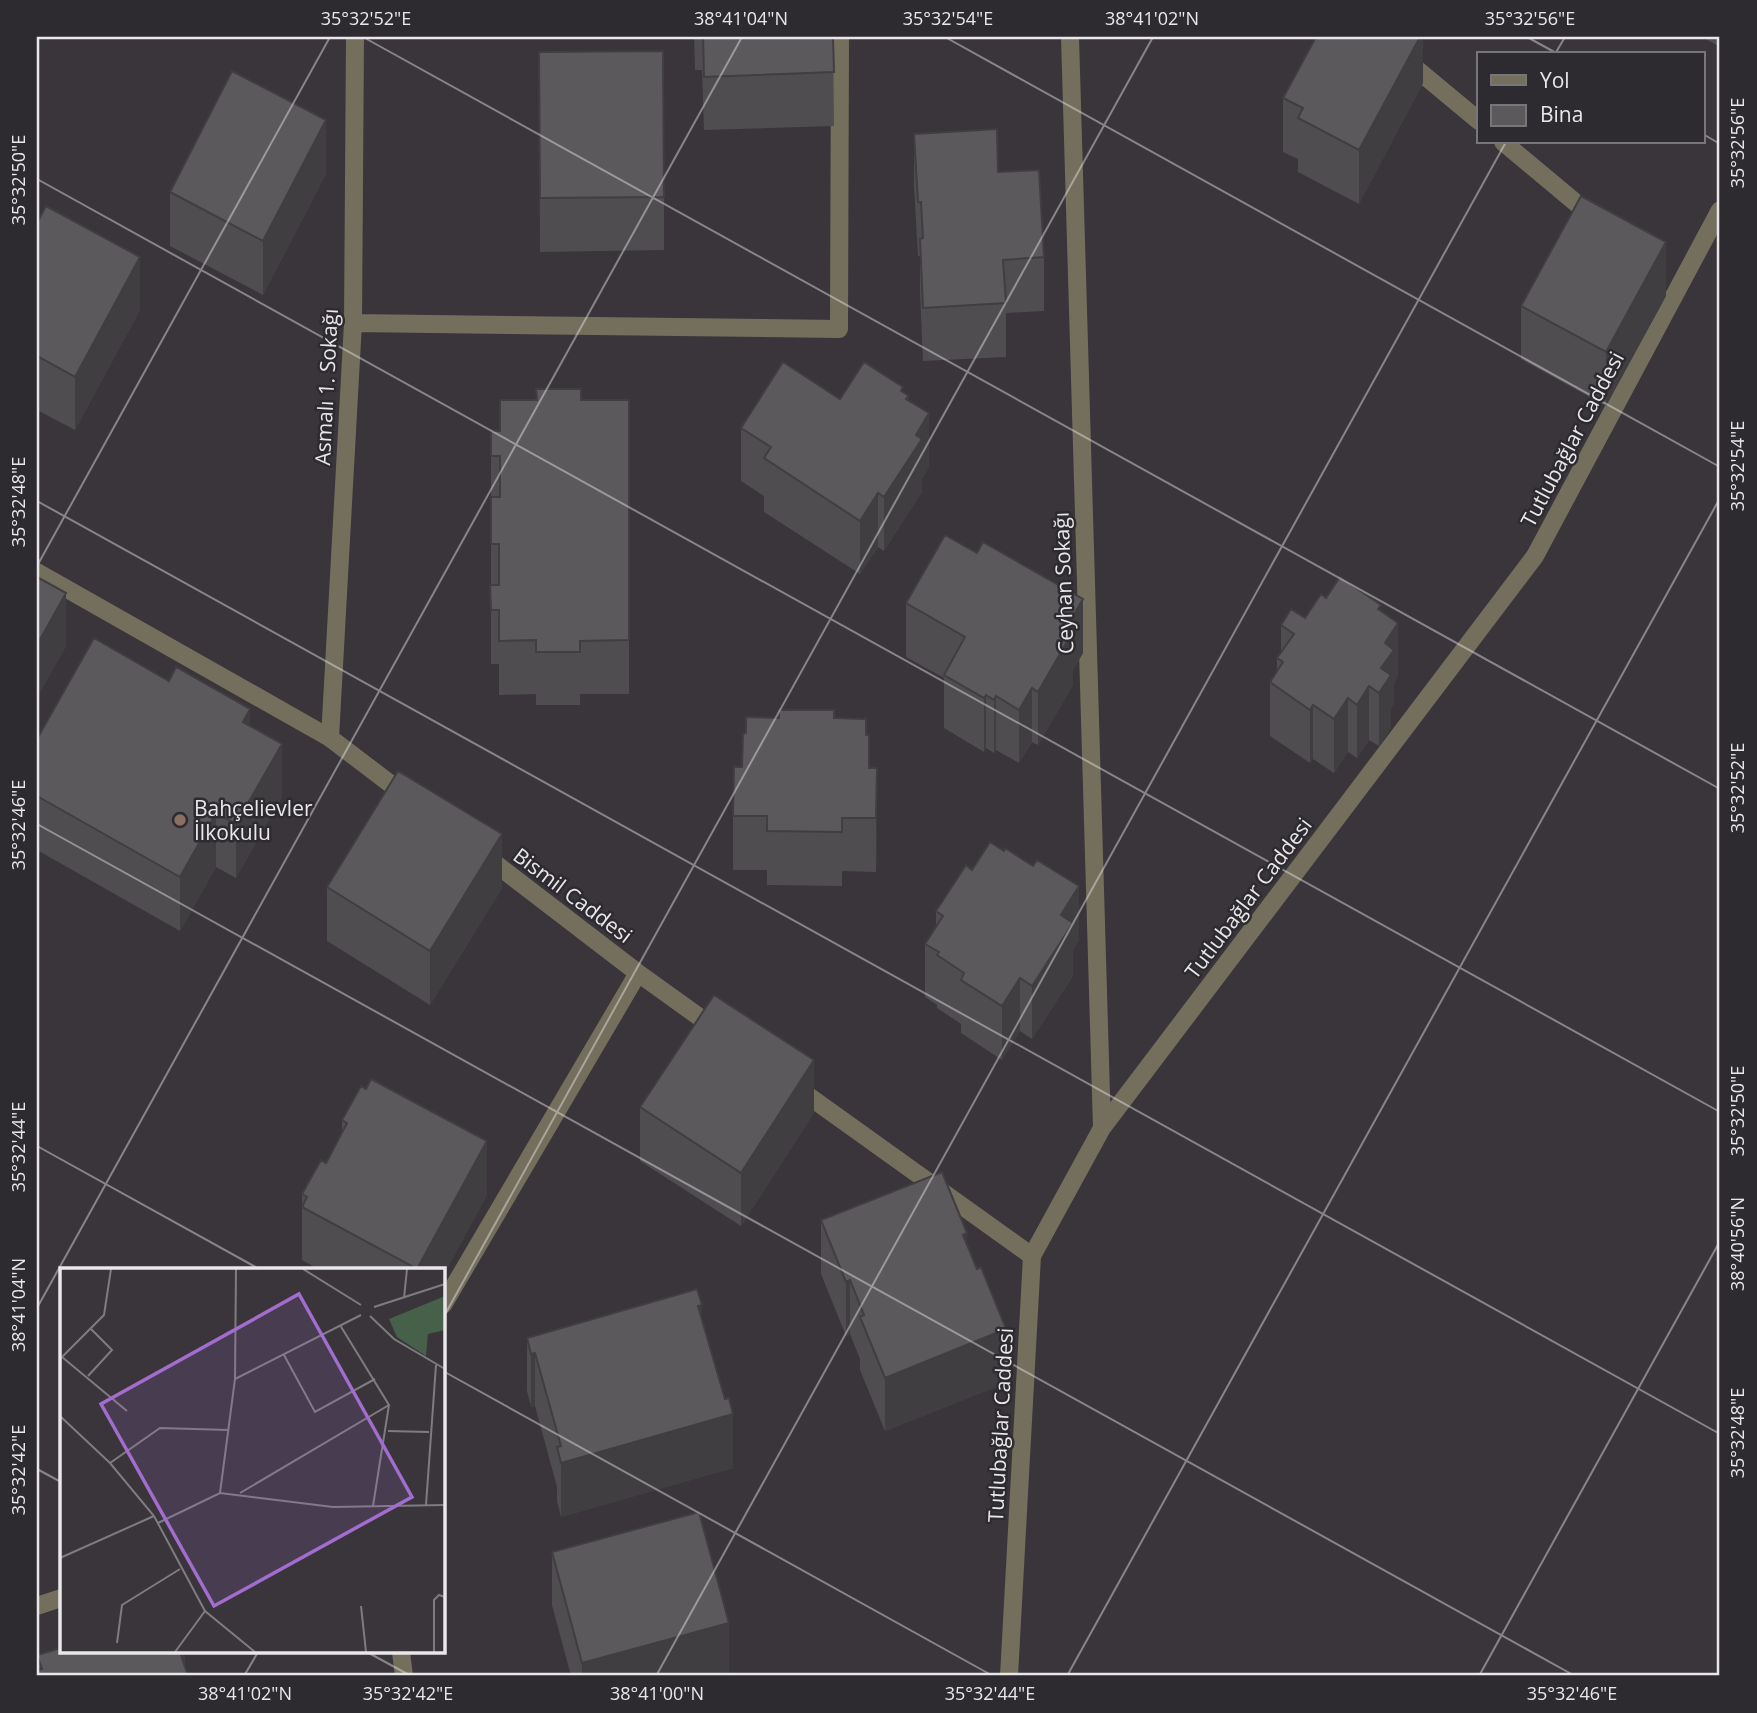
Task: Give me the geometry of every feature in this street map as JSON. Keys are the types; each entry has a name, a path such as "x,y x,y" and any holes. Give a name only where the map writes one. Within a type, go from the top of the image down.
{"street":[{"name":"Asmalı 1. Sokağı","path":"330,738 353,323 355,37"},
{"path":"353,323 839,329 840,37"},
{"name":"Ceyhan Sokağı","path":"1070,37 1102,1128"},
{"path":"1378,37 1477,119"},
{"path":"1505,144 1606,228"},
{"name":"Tutlubağlar Caddesi","path":"1009,1676 1032,1256 1102,1128 1535,556 1673,285 1720,210"},
{"path":"37,572 330,738 418,805"},
{"name":"Bismil Caddesi","path":"473,847 728,1038"},
{"path":"444,1303 638,973"},
{"path":"785,1078 1032,1256"},
{"path":"37,1606 60,1598"},
{"path":"401,1654 404,1676"}],"building":[{"path":"703,37 833,37 834,72 704,77"},
{"path":"1316,37 1420,37 1359,150 1298,118 1303,108 1283,98"},
{"path":"663,51 664,197 540,198 539,52"},
{"path":"232,71 326,120 263,241 170,192"},
{"path":"997,129 998,172 1039,170 1044,257 1003,260 1006,303 923,308 920,239 923,238 914,134"},
{"path":"1581,196 1666,242 1606,352 1521,306"},
{"path":"46,206 140,257 75,377 37,356 37,223"},
{"path":"783,362 840,399 864,362 903,387 901,391 909,396 906,399 929,413 916,435 922,439 884,497 878,493 860,521 764,458 771,447 741,428"},
{"path":"536,389 581,389 581,400 629,400 629,640 580,641 580,652 536,652 536,640 499,641 499,610 491,610 490,585 499,585 499,544 491,544 491,497 500,497 500,456 491,456 491,431 500,431 500,400 537,400"},
{"path":"945,535 977,553 983,542 1083,599 1066,628 1073,631 1038,692 1032,688 1019,710 996,696 994,700 986,695 984,698 944,675 965,637 906,603"},
{"path":"37,577 66,593 37,645"},
{"path":"1340,577 1381,605 1378,609 1398,623 1385,643 1394,650 1381,668 1391,675 1379,693 1369,686 1357,705 1348,698 1334,719 1313,705 1310,710 1270,682 1283,662 1277,658 1294,634 1281,625 1291,609 1305,618 1321,594 1326,598"},
{"path":"94,638 169,681 176,667 250,709 243,722 282,744 236,824 216,813 180,877 37,796 37,739"},
{"path":"779,710 834,710 834,718 866,719 869,768 877,768 876,818 842,818 842,832 767,831 767,816 733,816 734,767 742,767 746,717 779,718"},
{"path":"398,771 502,834 430,951 327,887"},
{"path":"990,842 1033,866 1037,860 1079,886 1061,915 1073,923 1032,986 1020,978 1002,1006 961,980 964,973 925,944 943,916 936,911 966,865 972,870"},
{"path":"714,995 814,1060 741,1173 640,1107"},
{"path":"371,1079 487,1141 418,1268 302,1207 307,1197 302,1194 321,1160 326,1163 347,1123 342,1120 361,1086 366,1089"},
{"path":"942,1172 967,1233 963,1235 977,1269 981,1267 1006,1329 885,1378 860,1317 864,1315 850,1280 846,1282 821,1220"},
{"path":"697,1289 702,1305 698,1306 725,1399 729,1398 733,1414 561,1463 557,1447 561,1446 535,1353 531,1354 527,1338"},
{"path":"699,1512 729,1623 582,1663 552,1552"},
{"path":"60,1648 60,1654 181,1654 188,1676 37,1676 37,1670 42,1669 37,1655"}],"place":[{"name":"Bahçelievler İlkokulu","path":"180,820"}]}
